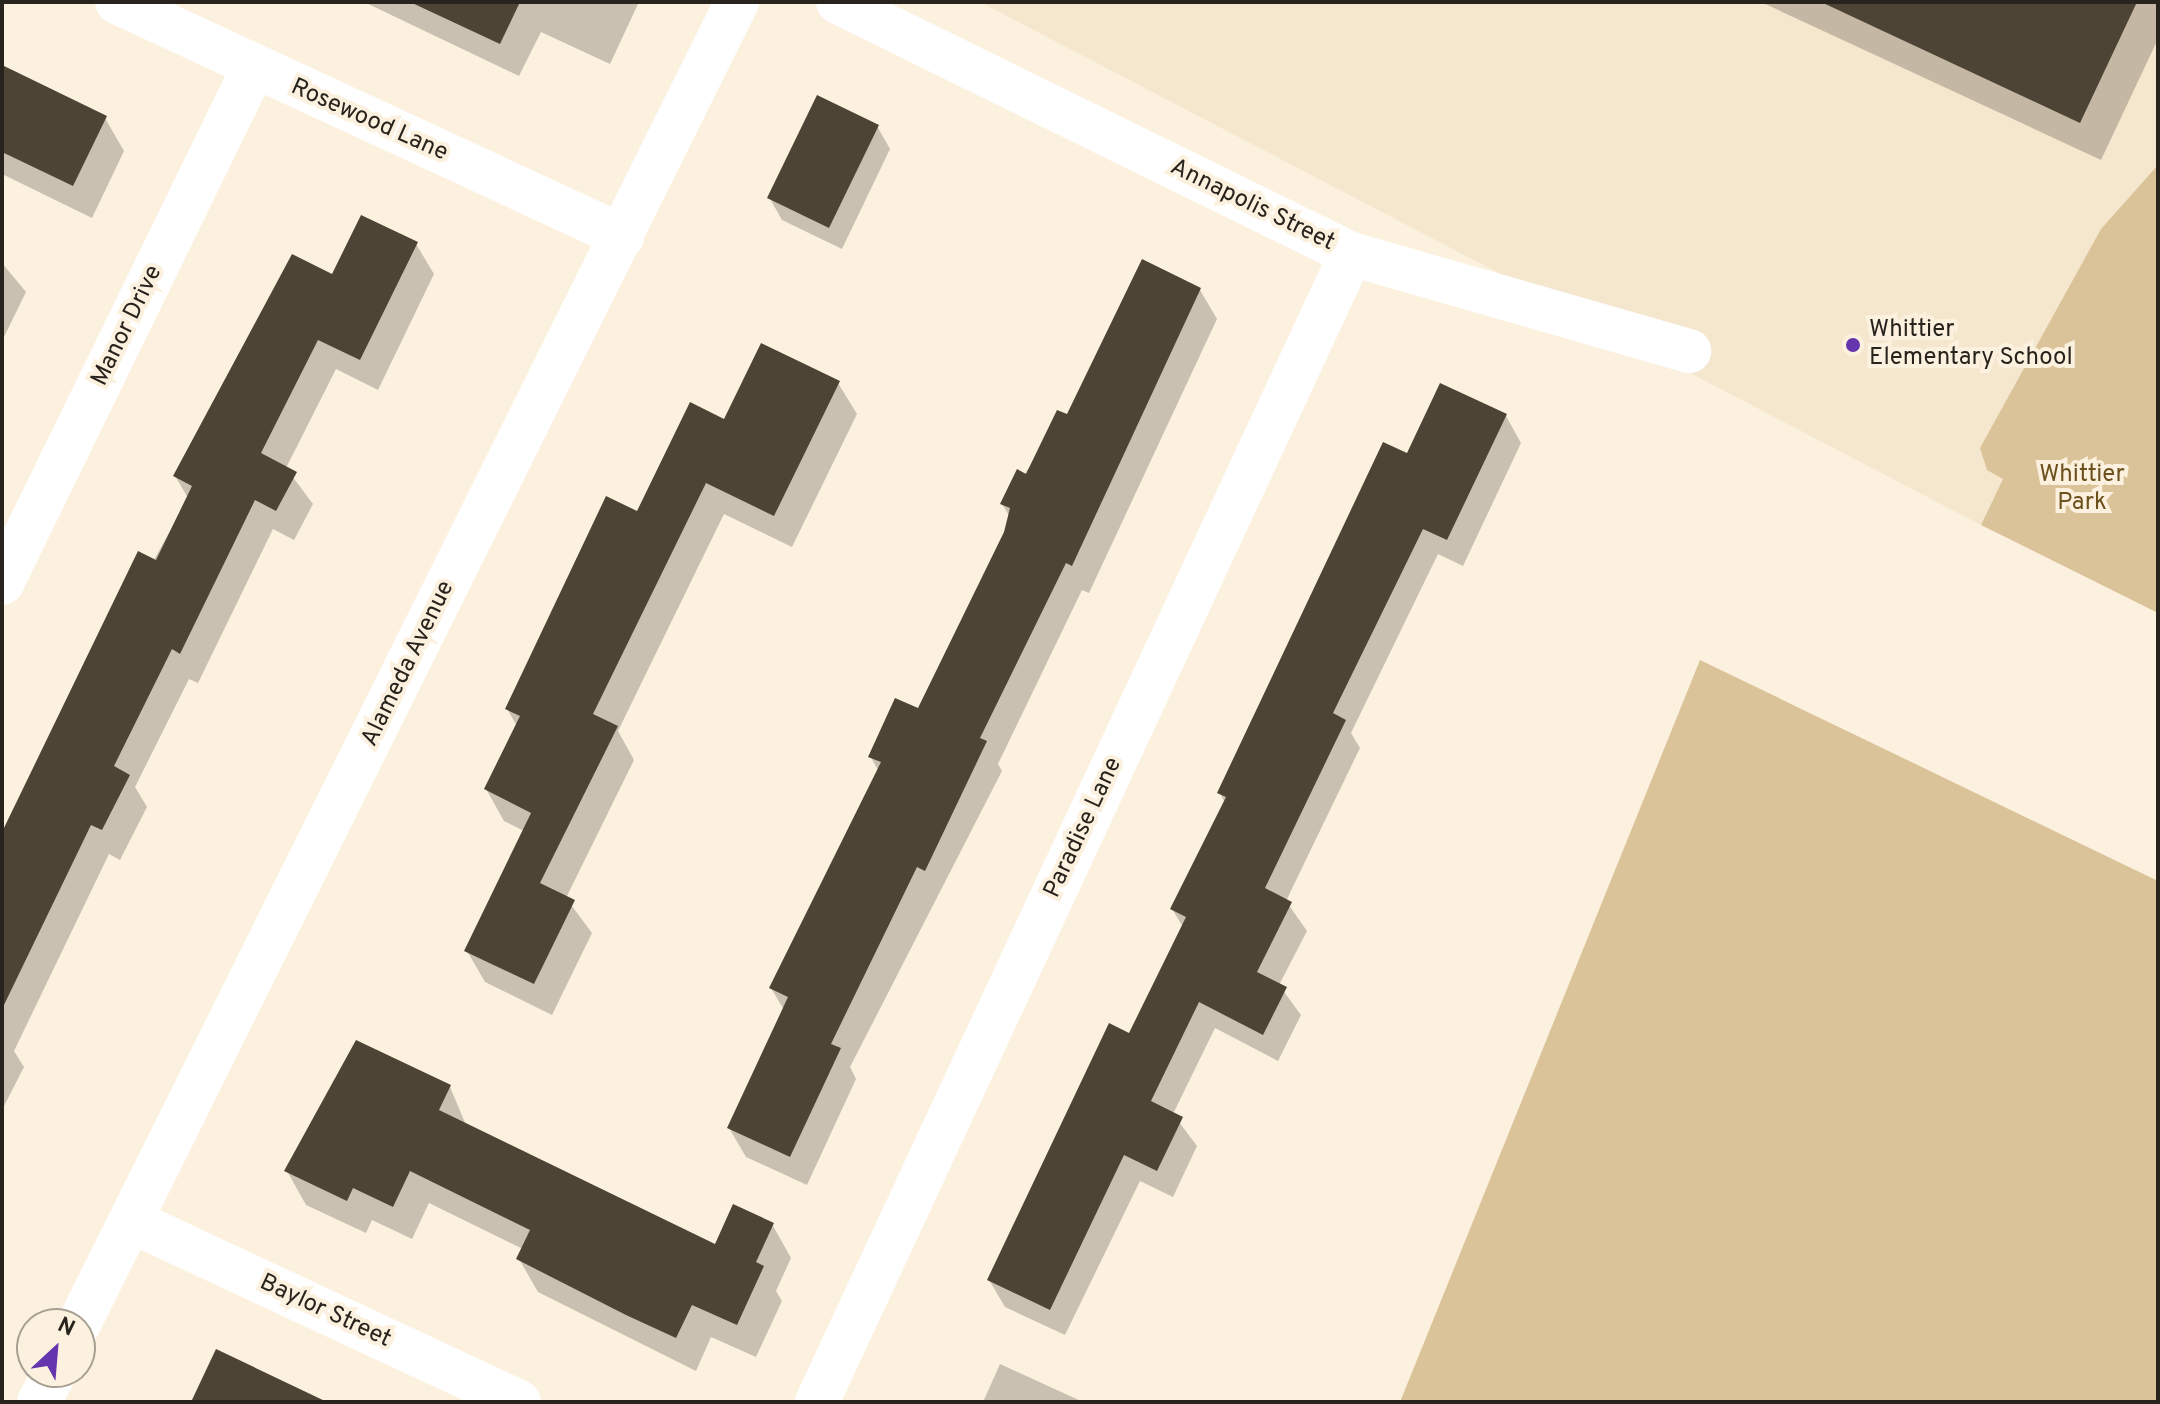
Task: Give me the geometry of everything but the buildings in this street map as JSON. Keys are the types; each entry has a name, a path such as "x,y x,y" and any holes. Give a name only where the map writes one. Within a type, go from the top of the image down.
{"street":[{"name":"Rosewood Lane","path":"117,2 253,69 622,236"},
{"name":"Alameda Avenue","path":"87,1308 737,2"},
{"name":"Annapolis Street","path":"838,2 1351,254 1689,351"},
{"name":"Manor Drive","path":"2,583 253,69"},
{"name":"Paradise Lane","path":"817,1402 1351,254"},
{"name":"Baylor Street","path":"131,1221 453,1388 519,1402"}],"shaded area":[{"name":"Whittier Elementary School","path":"980,2 2158,2 2158,165 1981,525"}],"green space":[{"name":"Whittier Park","path":"2158,165 2158,613 1981,525 2003,479 1987,470 1980,448 2101,229"},
{"path":"1700,660 2158,881 2158,1402 1400,1402"}],"place":[{"name":"Whittier Elementary School","path":"1853,345"}]}
